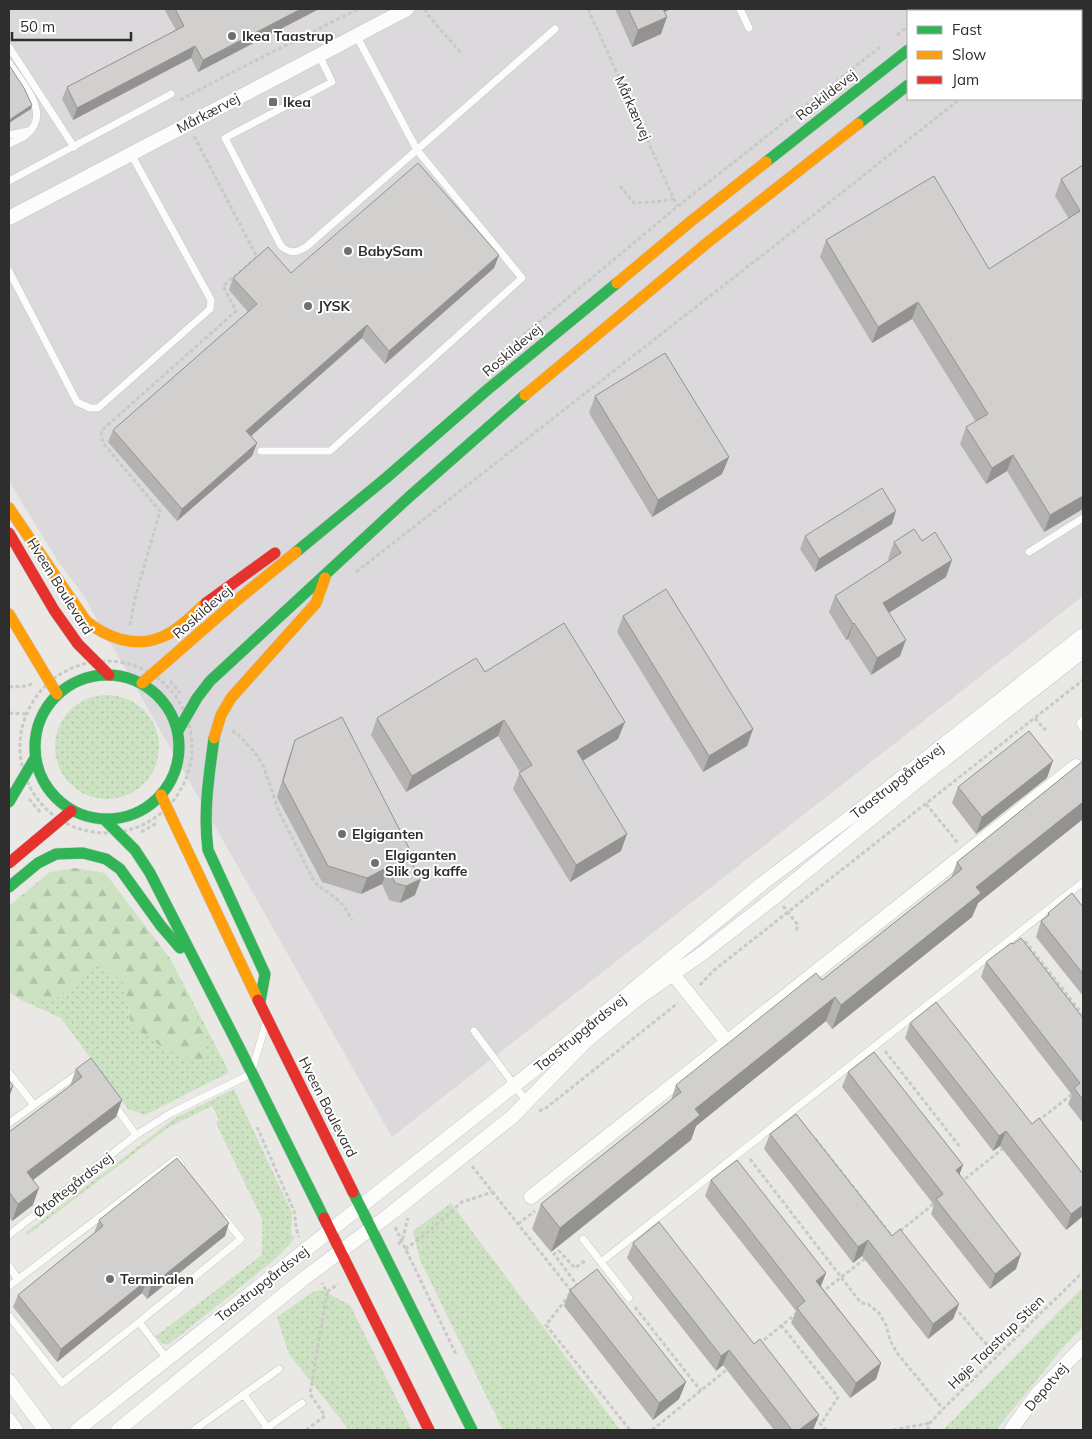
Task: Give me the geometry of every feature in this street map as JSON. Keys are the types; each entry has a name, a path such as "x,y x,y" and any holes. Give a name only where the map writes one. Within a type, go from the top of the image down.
{"main road":[{"name":"Roskildevej","path":"142,683 236,601 386,478 487,390 690,222 907,51"},
{"path":"178,731 197,698 210,681 504,412 707,243 907,86"},
{"path":"9,508 86,621 94,628 114,638 144,642 167,636 218,593 386,478"},
{"name":"Hveen Boulevard","path":"9,533 54,610 78,644 109,674"},
{"path":"260,1002 265,974 208,850 206,834 208,782 214,737 221,716 231,698 316,603 326,574"},
{"path":"9,614 56,694"},
{"path":"109,674 126,677 142,683 165,704 173,717 178,731 177,765 170,781 161,795 144,809 125,817 104,819 84,816 71,811 55,798 46,786 39,773 35,758 34,747 38,724 49,703 56,694 81,679 109,674"},
{"path":"9,802 35,758"},
{"name":"Hveen Boulevard","path":"161,795 267,1019 472,1430"},
{"path":"9,863 71,811"},
{"path":"104,819 135,850 150,873 429,1430"},
{"path":"9,887 38,863 56,854 83,853 106,859 120,869 161,926 201,972"}],"street":[{"name":"Mårkærvej","path":"9,218 407,9"},
{"name":"Taastrupgårdsvej","path":"77,1430 614,1006 764,884 1083,635"},
{"name":"Taastrupgårdsvej","path":"118,1430 302,1280 372,1228 512,1117 586,1041 637,999 703,953 1083,651"},
{"path":"535,1202 727,1042 1080,763"},
{"path":"673,974 727,1042"},
{"name":"Depotvej","path":"1011,1430 1037,1394 1083,1346"},
{"path":"9,1381 45,1430"},
{"path":"9,1420 16,1430"}],"lane":[{"path":"740,9 749,28"},
{"path":"319,54 332,82 225,138 281,246 292,253 306,247 554,29"},
{"path":"261,451 330,451 522,278 417,150 356,35"},
{"path":"9,46 74,147"},
{"path":"9,63 35,102 37,112 36,124 27,135 9,144"},
{"path":"9,181 171,94"},
{"path":"9,135 30,131"},
{"path":"9,271 77,402 90,408 98,408 210,309 210,300 131,154"},
{"path":"1029,552 1083,518"},
{"path":"1083,720 1080,723 1083,728"},
{"path":"601,1262 1083,882"},
{"path":"251,1074 267,1019"},
{"path":"474,1031 527,1102"},
{"path":"9,1124 87,1067"},
{"path":"9,1073 34,1105"},
{"name":"Øtoftegårdsvej","path":"9,1235 136,1136 171,1113 251,1074"},
{"path":"109,1098 136,1136"},
{"path":"9,1286 17,1278 176,1159 187,1173"},
{"path":"9,1316 62,1383 240,1239 217,1210"},
{"path":"583,1239 629,1298"},
{"path":"9,1266 17,1278"},
{"path":"139,1322 167,1359"},
{"path":"194,1430 279,1369"},
{"path":"244,1395 267,1430 302,1403"}],"path":[{"path":"176,102 358,9"},
{"path":"425,9 462,54"},
{"name":"Mårkærvej","path":"588,9 678,206"},
{"path":"353,574 716,292 959,100"},
{"path":"127,641 135,598 160,511 104,443 101,431 236,311 223,286 257,257 187,124"},
{"path":"620,186 634,203 674,199"},
{"path":"9,713 26,714 41,690 49,682 72,668 95,662 110,661 135,666"},
{"path":"156,672 180,704 189,712"},
{"path":"74,827 121,836 168,812 181,788 190,765 192,748 189,712 156,672"},
{"path":"537,1112 546,1108 689,994 713,971 1083,680"},
{"path":"1035,718 1044,729 1047,729"},
{"path":"217,726 237,732 255,753 263,765 279,812 314,881 319,888 335,897 344,905 352,920"},
{"path":"24,776 32,792 43,806 60,820"},
{"path":"926,804 966,853"},
{"path":"121,836 168,812"},
{"path":"776,896 798,925 796,932"},
{"path":"1019,933 1083,1015"},
{"path":"879,1043 960,1147"},
{"path":"1035,1123 1076,1091"},
{"path":"254,1119 294,1211 296,1231"},
{"path":"805,1132 814,1136 899,1244"},
{"path":"960,1183 1012,1141"},
{"path":"744,1151 861,1303 868,1304 880,1313 897,1353 943,1409"},
{"path":"464,1155 572,1292"},
{"path":"405,1248 422,1237 462,1202 493,1192"},
{"path":"885,1243 938,1201"},
{"path":"518,1224 535,1202"},
{"path":"408,1218 402,1241 460,1362"},
{"path":"594,1254 575,1268 559,1251 554,1254 577,1285 546,1325 630,1430"},
{"path":"819,1295 870,1254"},
{"name":"Høje Taastrup Stien","path":"927,1430 930,1423 943,1409 1083,1272"},
{"path":"306,1430 325,1416 310,1394 326,1292"},
{"path":"629,1298 700,1391"},
{"path":"954,1306 998,1356"},
{"path":"756,1346 804,1307"},
{"path":"781,1325 838,1397 821,1424"},
{"path":"654,1430 735,1363"},
{"path":"815,1417 826,1430"},
{"path":"893,1430 930,1423"}],"shaded area":[{"path":"9,9 1083,9 1083,596 392,1137 82,593 57,560 9,481"}],"green space":[{"path":"107,695 127,699 136,704 150,718 155,727 159,747 155,767 150,776 136,790 127,795 107,799 87,795 78,790 64,776 59,767 55,747 59,727 64,718 78,704 87,699"},
{"path":"75,868 105,873 171,960 207,1041 202,1063 169,1052 131,1024 124,984 101,961 54,1000 21,1000 9,992 9,906 50,872"},
{"path":"171,960 228,1073 145,1115 128,1109 61,1018 21,1000 54,1000 100,961 124,983 131,1024 207,1041"},
{"path":"234,1089 292,1213 291,1234 295,1237 274,1260 168,1345 162,1343 156,1336 262,1255 262,1219 216,1123 219,1120 212,1106 169,1127 38,1227 27,1235 25,1233 175,1118"},
{"path":"451,1203 620,1430 503,1430 420,1260 413,1231"},
{"path":"1083,1287 1083,1327 1066,1344 996,1430 943,1430"},
{"path":"322,1290 350,1305 412,1430 349,1430 289,1354 277,1317 313,1292"}],"building":[{"path":"175,9 301,9 203,60 195,46 77,108 67,87 184,26"},
{"path":"628,9 663,9 667,17 638,30"},
{"path":"9,65 24,88 32,105 9,120"},
{"path":"418,163 499,255 389,351 367,325 246,431 257,443 182,509 113,430 257,304 233,278 268,247 291,273"},
{"path":"1083,165 1083,496 1050,515 1013,455 992,468 966,427 988,414 918,302 878,327 826,240 934,176 989,269 1080,211 1061,179"},
{"path":"665,353 729,457 658,500 595,396"},
{"path":"882,488 896,511 819,559 805,536"},
{"path":"914,529 922,541 935,532 952,560 883,603 906,640 877,658 835,596 901,553 894,542"},
{"path":"666,589 753,729 709,756 623,616"},
{"path":"564,623 625,722 577,751 627,834 576,865 519,773 532,765 504,720 412,776 377,718 476,658 485,672"},
{"name":"Elgiganten","path":"342,717 412,854 408,856 421,879 406,886 395,883 388,867 367,878 328,866 283,781 295,740"},
{"path":"1029,731 1053,761 982,817 958,787"},
{"path":"1083,761 1083,802 976,887 981,893 841,1005 835,997 695,1109 700,1115 560,1228 541,1204 681,1092 676,1085 816,973 822,980 962,869 957,862"},
{"path":"1072,893 1083,907 1083,974 1041,921"},
{"path":"1021,938 1083,1018 1083,1100 1074,1088 1080,1083 986,962 1011,943 1013,944"},
{"path":"936,1002 1032,1124 1039,1118 1083,1174 1083,1205 1071,1214 1006,1131 999,1136 910,1023"},
{"path":"874,1052 963,1165 956,1170 1021,1254 995,1274 936,1199 943,1194 848,1072"},
{"path":"91,1058 122,1100 27,1172 39,1188 18,1204 9,1192 9,1132 82,1077 76,1069"},
{"path":"9,1081 13,1086 9,1090"},
{"path":"796,1114 892,1236 900,1229 959,1304 933,1324 868,1240 858,1247 770,1134"},
{"name":"Terminalen","path":"177,1158 229,1223 151,1286 147,1280 61,1349 18,1295 103,1226 99,1220"},
{"path":"737,1160 826,1273 816,1281 881,1363 856,1383 797,1308 805,1301 711,1180"},
{"path":"659,1222 754,1344 760,1339 819,1415 799,1430 792,1430 729,1350 721,1356 633,1243"},
{"path":"597,1269 686,1382 659,1403 570,1290"}],"traffic: fast":[{"path":"766,162 907,51"},
{"path":"858,124 907,86"},
{"path":"296,552 617,283"},
{"path":"178,731 197,698 210,681 409,497 525,395"},
{"path":"107,675 135,680 158,696 174,719 179,747 174,775 158,798 135,814 107,819 79,814 56,798 40,775 35,747 40,719 56,696 79,680 107,675"},
{"path":"214,738 206,808 208,850 265,974 260,1002"},
{"path":"9,802 35,758"},
{"path":"104,819 135,850 150,873 324,1218"},
{"path":"9,887 38,863 56,854 83,853 106,859 120,869 161,926 180,948"},
{"path":"353,1192 472,1430"}],"traffic: slow":[{"path":"525,395 707,243 858,124"},
{"path":"617,283 766,162"},
{"path":"9,508 86,621 102,632 130,641 150,641 172,632 206,603"},
{"path":"142,683 236,601 296,552"},
{"path":"214,738 221,715 231,698 316,603 325,578"},
{"path":"9,614 57,694"},
{"path":"161,795 258,1000"}],"traffic: jam":[{"path":"9,533 54,610 78,644 109,675"},
{"path":"206,603 275,553"},
{"path":"9,863 71,811"},
{"path":"258,1000 353,1192"},
{"path":"324,1218 429,1430"}],"place":[{"name":"Ikea Taastrup","path":"232,36"},
{"name":"Ikea","path":"273,102"},
{"name":"BabySam","path":"348,251"},
{"name":"JYSK","path":"308,306"},
{"name":"Elgiganten","path":"342,834"},
{"name":"Elgiganten Slik og kaffe","path":"375,863"},
{"name":"Terminalen","path":"110,1279"}]}
